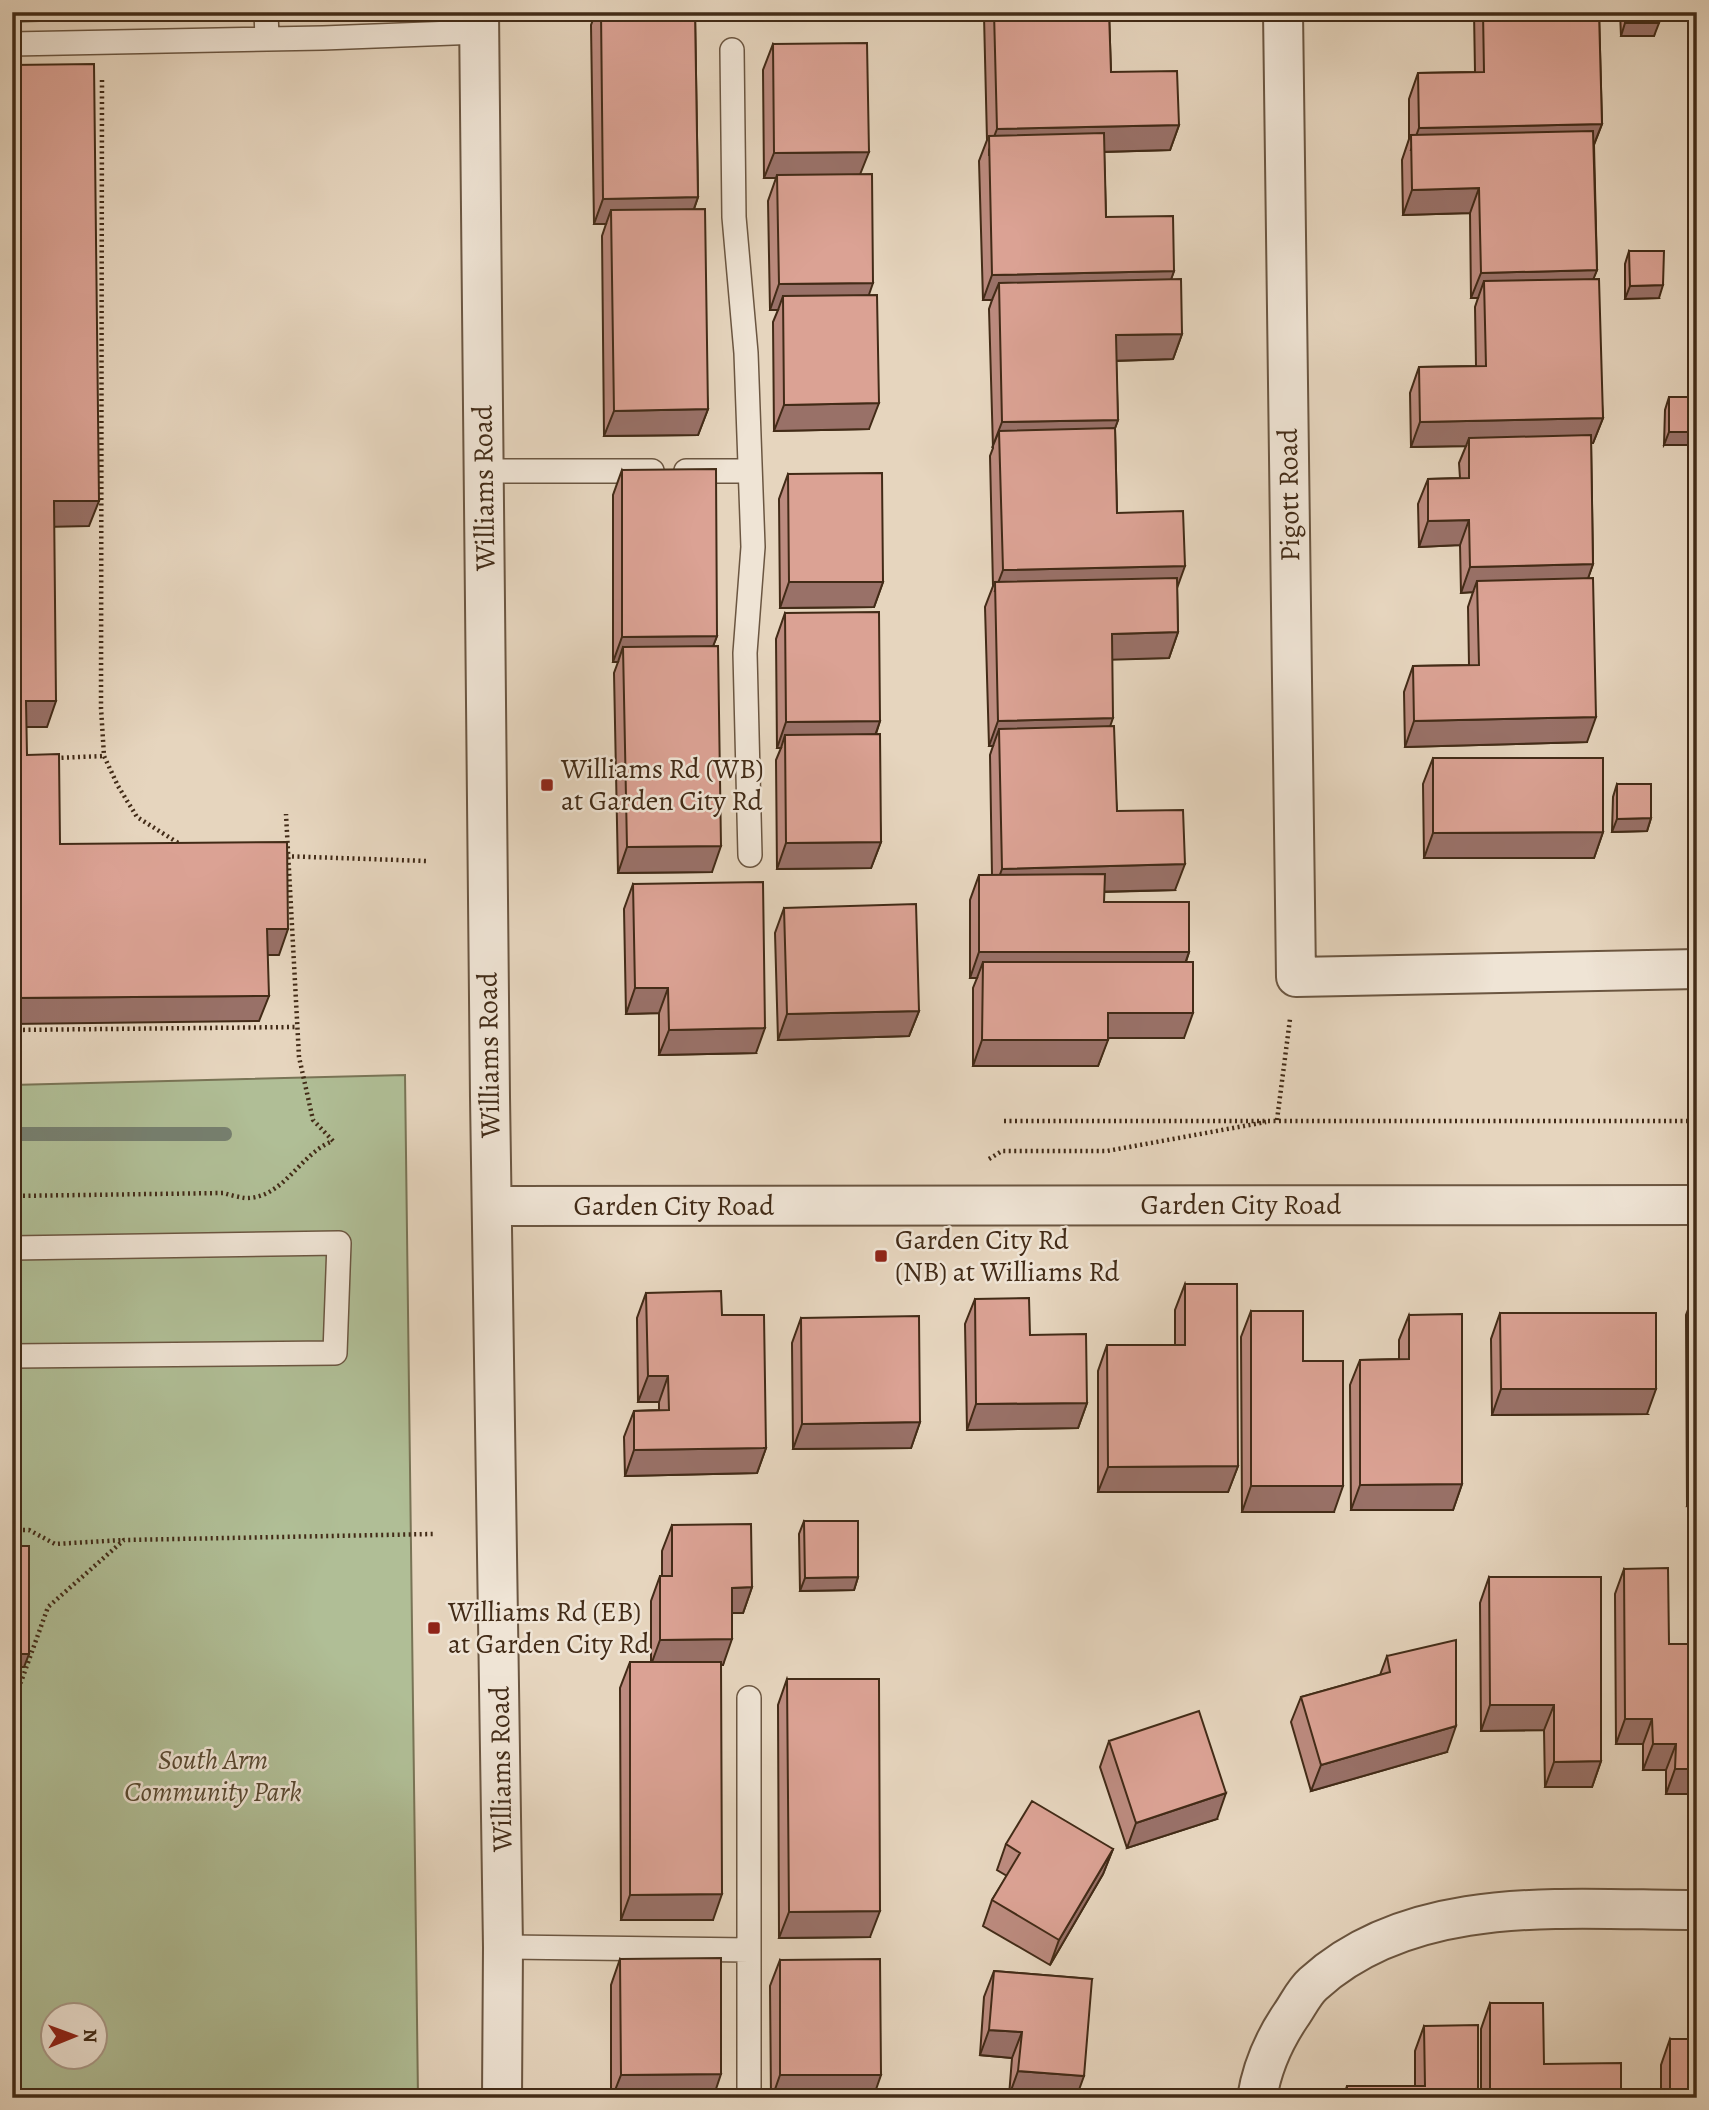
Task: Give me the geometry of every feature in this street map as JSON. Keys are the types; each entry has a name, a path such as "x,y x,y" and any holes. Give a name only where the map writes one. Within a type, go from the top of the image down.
{"street":[{"name":"Pigott Road","path":"1283,12 1296,977"},
{"name":"Williams Road","path":"479,22 503,1947 502,2098"},
{"path":"1296,977 1697,969"},
{"name":"Garden City Road","path":"492,1206 1697,1205"},
{"path":"1257,2098 1261,2075 1278,2034 1311,1985 1349,1957 1396,1932 1472,1915 1521,1911 1697,1910"}],"lane":[{"path":"266,12 267,38"},
{"path":"12,44 267,38 479,22"},
{"path":"732,50 734,216 746,353 753,547 745,653 750,855"},
{"path":"484,471 750,471"},
{"path":"12,1248 339,1243 335,1353 12,1356"},
{"path":"749,1698 749,2098"},
{"path":"503,1947 749,1950"}],"path":[{"path":"102,43 101,708 104,756 137,817 185,848"},
{"path":"54,758 104,756"},
{"path":"12,1196 223,1193 245,1198 265,1195 287,1178 308,1155 333,1141 313,1120 299,1057 286,814"},
{"path":"275,855 428,861"},
{"path":"1277,1120 1296,977"},
{"path":"12,1030 297,1027"},
{"path":"980,1165 1002,1151 1107,1151 1277,1120"},
{"path":"1004,1121 1697,1121"},
{"path":"12,1530 29,1530 55,1544 124,1540 433,1534"},
{"path":"12,1691 21,1682 48,1607 124,1540"}],"green space":[{"path":"12,12 299,12 12,22"},
{"name":"South Arm Community Park","path":"405,1075 418,2098 12,2098 12,1085"}],"building":[{"path":"601,12 695,12 698,197 603,199"},
{"path":"994,12 1109,12 1111,72 1177,71 1179,125 997,129"},
{"path":"1483,12 1599,12 1602,124 1419,128 1418,73 1484,72"},
{"path":"1625,12 1659,12 1659,23 1625,23"},
{"path":"867,43 869,152 774,153 773,44"},
{"path":"94,64 99,501 54,501 56,701 26,701 27,755 59,754 60,844 287,842 288,929 267,929 269,996 12,998 12,65"},
{"path":"1593,131 1597,270 1481,273 1479,188 1412,190 1411,135"},
{"path":"1104,133 1106,217 1173,216 1174,271 992,275 989,136"},
{"path":"872,174 873,283 779,284 777,175"},
{"path":"705,209 708,409 614,411 611,210"},
{"path":"1629,251 1664,251 1663,285 1630,286"},
{"path":"1181,279 1182,334 1116,335 1118,420 1002,422 999,283"},
{"path":"1599,279 1603,418 1420,422 1419,367 1486,366 1484,281"},
{"path":"877,295 879,403 784,405 783,296"},
{"path":"1669,397 1697,397 1697,432 1669,432"},
{"path":"1115,428 1117,513 1183,511 1185,566 1003,570 999,431"},
{"path":"1591,435 1593,564 1470,567 1469,520 1428,521 1428,479 1469,478 1469,438"},
{"path":"716,469 717,636 622,637 622,470"},
{"path":"882,473 883,582 789,582 788,474"},
{"path":"1177,578 1178,632 1112,634 1113,718 998,721 995,582"},
{"path":"1593,578 1596,717 1414,721 1413,666 1479,665 1477,581"},
{"path":"879,612 880,721 786,722 785,613"},
{"path":"718,646 721,846 627,847 623,647"},
{"path":"1114,726 1117,811 1183,810 1185,864 1002,869 999,729"},
{"path":"880,734 881,842 786,843 785,735"},
{"path":"1433,758 1603,758 1603,832 1433,833"},
{"path":"1617,784 1651,784 1651,818 1617,819"},
{"path":"1105,874 1104,902 1189,902 1189,952 979,952 979,875"},
{"path":"763,882 765,1028 669,1030 668,988 635,988 633,884"},
{"path":"916,904 919,1011 787,1014 784,908"},
{"path":"983,962 1193,962 1193,1013 1108,1013 1108,1040 982,1040"},
{"path":"1185,1284 1237,1284 1238,1466 1108,1467 1107,1345 1185,1345"},
{"path":"1697,1289 1697,1480 1696,1480"},
{"path":"721,1291 722,1315 764,1315 766,1448 634,1450 634,1411 669,1410 668,1376 648,1376 646,1293"},
{"path":"1029,1298 1030,1335 1086,1334 1087,1403 976,1404 975,1299"},
{"path":"1251,1311 1303,1311 1303,1361 1343,1361 1343,1486 1251,1486"},
{"path":"1500,1313 1656,1313 1656,1389 1501,1389"},
{"path":"1462,1314 1462,1484 1360,1485 1360,1360 1409,1359 1409,1315"},
{"path":"919,1316 920,1422 802,1424 801,1318"},
{"path":"804,1521 858,1521 858,1577 805,1578"},
{"path":"751,1524 752,1587 732,1588 732,1639 660,1640 660,1576 672,1576 672,1525"},
{"path":"12,1546 29,1546 29,1654 12,1654"},
{"path":"1668,1568 1669,1644 1697,1644 1697,1769 1675,1769 1676,1744 1653,1744 1652,1719 1625,1719 1624,1569"},
{"path":"1489,1577 1601,1577 1601,1761 1554,1762 1554,1705 1490,1705"},
{"path":"1456,1640 1456,1726 1321,1765 1301,1697 1390,1672 1387,1656"},
{"path":"630,1662 721,1662 722,1894 630,1895"},
{"path":"787,1679 879,1679 880,1911 789,1912"},
{"path":"1199,1711 1226,1793 1136,1823 1109,1741"},
{"path":"1032,1801 1113,1849 1059,1940 992,1900 1020,1853 1006,1844"},
{"path":"721,1958 721,2074 621,2075 620,1959"},
{"path":"880,1959 881,2075 780,2075 780,1960"},
{"path":"994,1971 1092,1979 1084,2076 1018,2071 1022,2032 989,2030"},
{"path":"1490,2003 1543,2003 1544,2064 1621,2063 1621,2098 1490,2098"},
{"path":"1478,2025 1478,2098 1347,2098 1347,2086 1425,2086 1424,2026"},
{"path":"1670,2039 1697,2039 1697,2098 1670,2098"}],"waterway":[{"path":"12,1134 225,1134"}],"place":[{"name":"Williams Rd (WB) at Garden City Rd","path":"547,785"},
{"name":"Garden City Rd (NB) at Williams Rd","path":"881,1256"},
{"name":"Williams Rd (EB) at Garden City Rd","path":"434,1628"}]}
